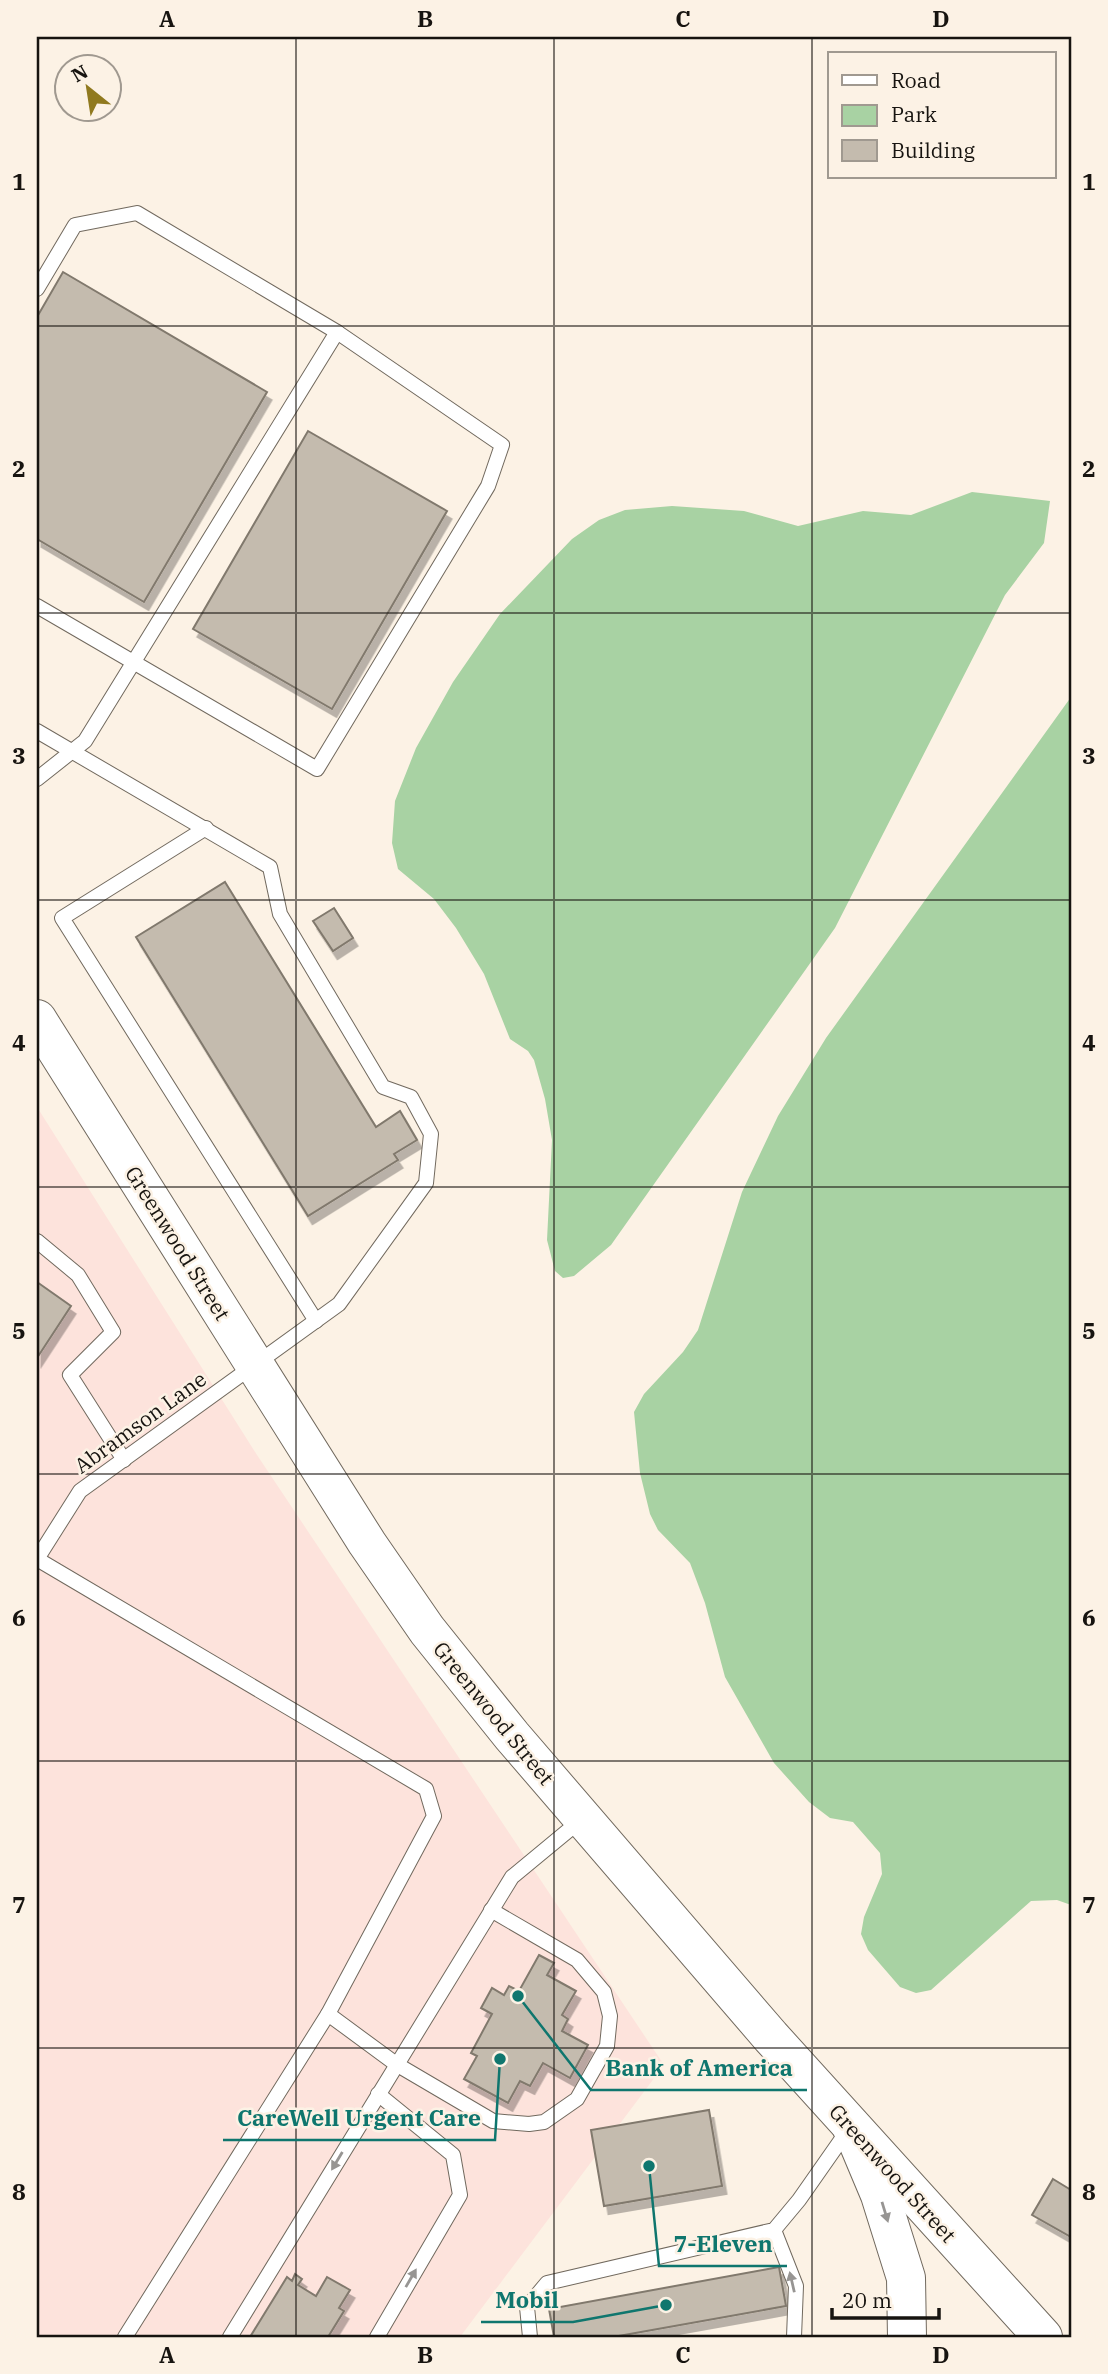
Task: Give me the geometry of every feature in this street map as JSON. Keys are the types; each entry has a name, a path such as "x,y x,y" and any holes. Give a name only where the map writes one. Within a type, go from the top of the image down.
{"main road":[{"name":"Greenwood Street","path":"37,1019 353,1521 411,1608 505,1728 771,2037 1043,2337"},
{"path":"851,2126 880,2195 906,2278 907,2337"}],"lane":[{"path":"37,289 75,225 137,213 337,332 502,445 488,486 317,769 37,606"},
{"path":"37,779 85,741 337,332"},
{"name":"Abramson Lane","path":"37,730 270,867 280,914 383,1087 411,1097 431,1134 426,1183 339,1304 80,1492 37,1559"},
{"path":"206,828 62,919 316,1321"},
{"path":"37,1241 78,1275 113,1332 70,1375 124,1460"},
{"path":"37,1559 426,1789 434,1816 328,2014 125,2337"},
{"path":"230,2337 512,1877 583,1818"},
{"path":"328,2014 396,2064 493,2121 529,2124 544,2122 577,2099 607,2046 610,2016 604,1992 577,1960 491,1910"},
{"path":"377,2337 460,2195 453,2155 382,2088"},
{"path":"530,2337 527,2307 547,2283 774,2230 799,2200 851,2126"},
{"path":"774,2230 796,2286 794,2337"}],"shaded area":[{"path":"37,1107 257,1455 664,2065 460,2337 37,2337"}],"green space":[{"path":"972,492 1050,501 1044,543 1005,595 835,928 611,1245 574,1276 563,1278 555,1271 547,1240 552,1140 545,1099 534,1060 528,1051 510,1039 484,974 456,928 434,899 398,869 392,843 395,801 416,748 453,682 500,614 572,539 599,520 625,510 672,506 744,511 798,526 863,511 911,515"},
{"path":"1071,697 1071,1905 1057,1900 1031,1901 931,1990 916,1993 900,1987 868,1950 861,1934 864,1917 882,1874 880,1853 853,1822 830,1818 809,1802 774,1763 725,1677 705,1603 690,1563 658,1530 650,1514 640,1473 634,1412 644,1394 683,1352 698,1330 742,1192 778,1116 826,1038"}],"building":[{"path":"63,272 267,392 144,602 37,539 37,317"},
{"path":"308,431 447,511 332,709 193,629"},
{"path":"225,882 376,1127 400,1111 417,1140 394,1154 398,1160 308,1216 136,937"},
{"path":"334,908 353,938 333,951 313,921"},
{"path":"37,1282 71,1306 37,1358"},
{"path":"539,1955 554,1963 547,1975 576,1991 562,2015 568,2019 562,2031 588,2045 570,2078 543,2063 530,2086 520,2081 508,2103 464,2079 477,2056 471,2053 492,2014 481,2008 492,1988 504,1995 509,1986 519,1991"},
{"path":"709,2110 722,2186 604,2206 591,2130"},
{"path":"1053,2179 1071,2190 1071,2237 1032,2215"},
{"path":"779,2267 786,2306 613,2337 554,2337 549,2309"},
{"path":"295,2274 302,2279 298,2285 316,2296 327,2277 350,2290 339,2308 344,2311 328,2337 250,2337 287,2277 292,2281"}],"place":[{"name":"Bank of America","path":"518,1996"},
{"name":"CareWell Urgent Care","path":"500,2059"},
{"name":"7-Eleven","path":"649,2166"},
{"name":"Mobil","path":"666,2305"}]}
